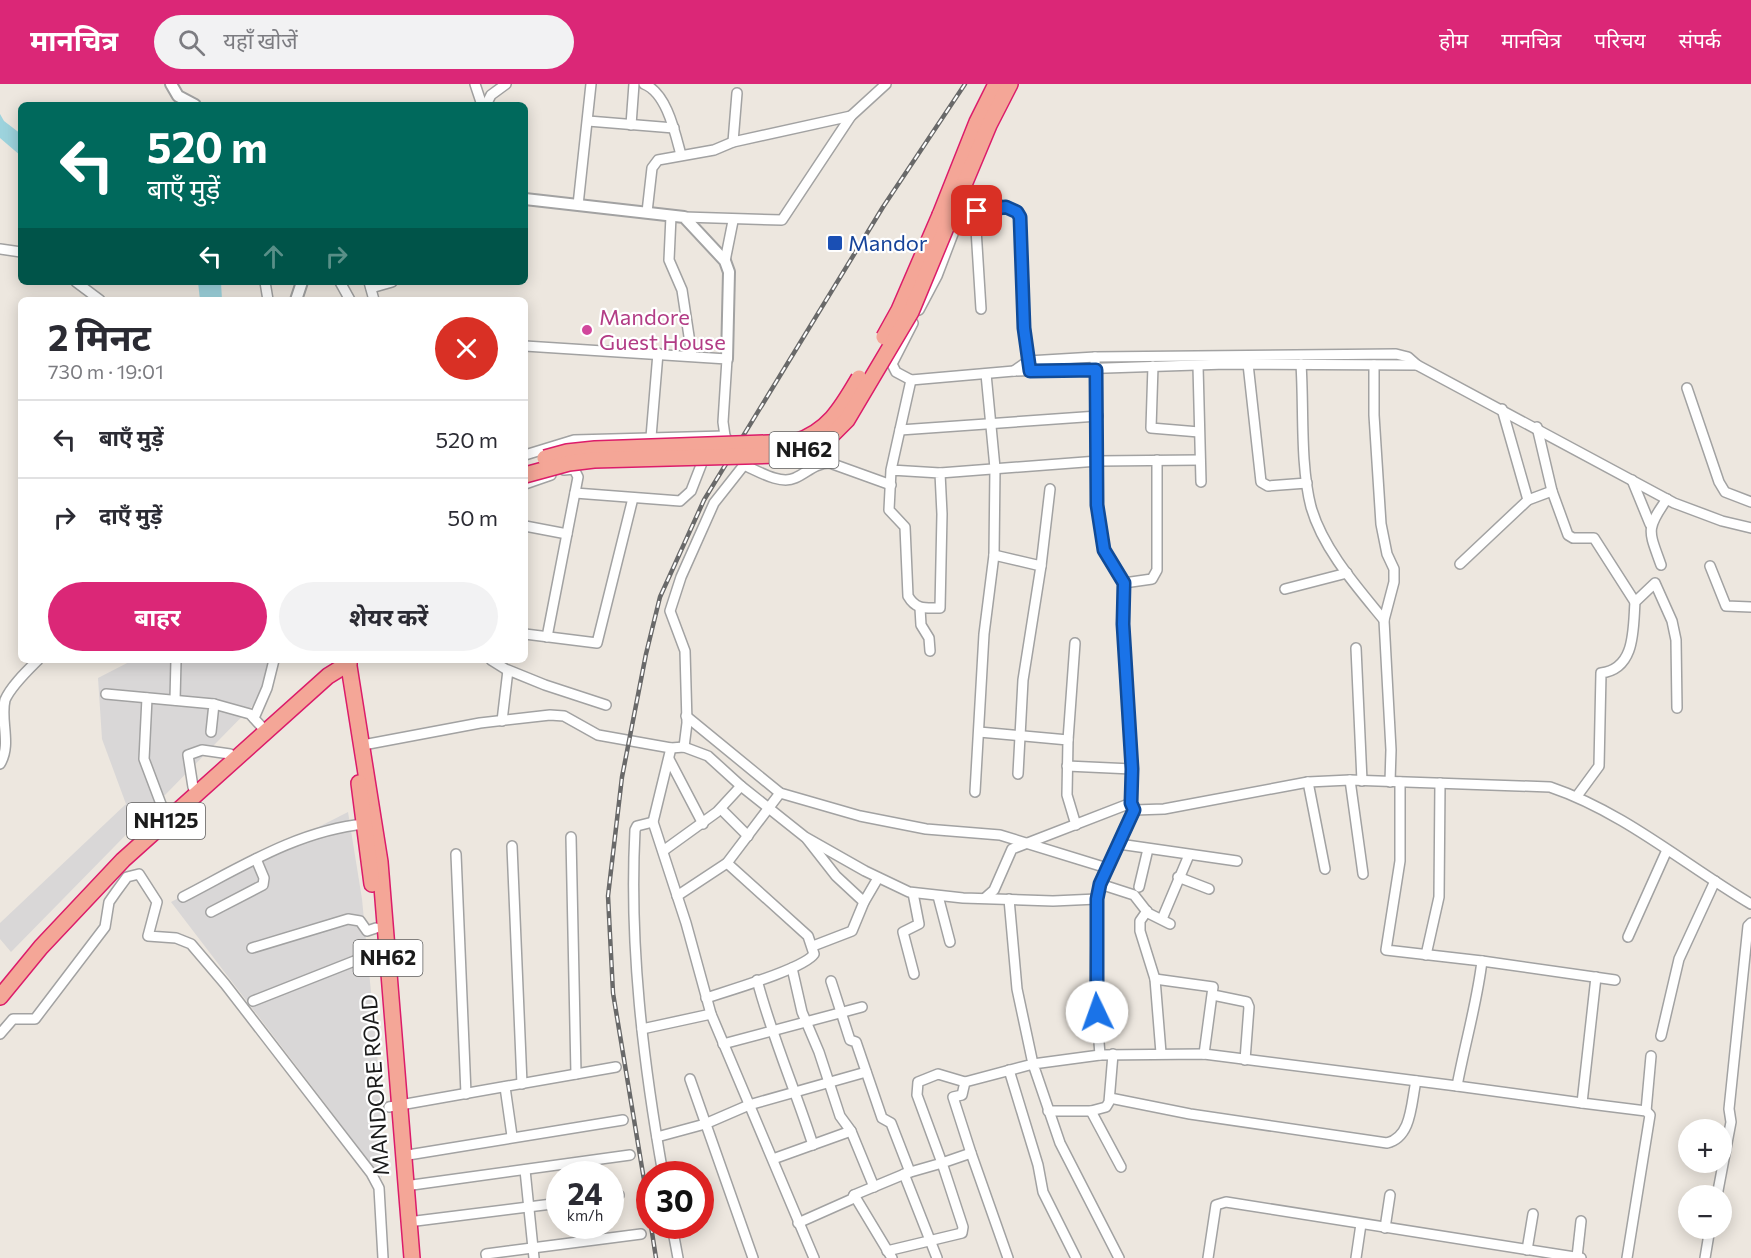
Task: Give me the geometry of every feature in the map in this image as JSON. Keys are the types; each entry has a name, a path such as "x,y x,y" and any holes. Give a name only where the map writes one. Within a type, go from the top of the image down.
{"highway":[{"name":"NH62","path":"961,188 977,122 996,84"},
{"name":"NH62","path":"528,463 567,452 595,449 781,444 810,437 825,428 836,415 899,310 961,188 989,124 1010,84"},
{"name":"NH62","path":"528,474 577,462 778,455 800,451 818,444 832,435 847,420 911,312 945,216"},
{"name":"NH125","path":"0,985 93,880 164,812 230,754 257,722 341,663"},
{"name":"NH125","path":"0,997 41,947 123,860 341,663"},
{"name":"MANDORE ROAD","path":"342,663 363,745 381,862 402,1258"},
{"name":"MANDORE ROAD","path":"342,663 365,824 412,1258"}],"street":[{"path":"171,84 178,96 189,102"},
{"path":"474,84 483,102"},
{"path":"486,102 491,95 506,84"},
{"path":"578,205 591,84"},
{"path":"631,124 634,84"},
{"path":"644,84 649,86 662,102 674,128 681,155"},
{"path":"528,199 671,216 782,220 851,116 886,84"},
{"path":"733,142 737,93"},
{"path":"647,212 652,168 658,160 714,150 733,142 851,116"},
{"path":"588,121 674,128"},
{"path":"1030,371 1024,328 1021,221 1017,212 961,188 937,276 892,364 896,372 911,380 1014,371 1030,371 1096,370 1153,366 1417,365"},
{"path":"981,309 975,213 1006,207"},
{"path":"671,216 669,260 682,290 692,356"},
{"path":"684,217 725,261"},
{"path":"733,220 725,261 730,288 723,422 725,436 744,465 783,480 794,479 821,463 830,463 891,485"},
{"path":"0,249 18,252"},
{"path":"80,285 96,297"},
{"path":"528,346 727,359"},
{"path":"651,437 658,353"},
{"path":"1014,371 1028,361 1095,357 1396,354 1408,357 1417,365 1667,500 1722,521 1751,528"},
{"path":"1095,357 1098,416 1097,505 1104,550 1124,583 1123,624 1132,769 1132,804 1119,844 1100,884 1097,899 1095,991 1100,1054"},
{"path":"1248,364 1261,482 1268,486 1307,483"},
{"path":"1301,364 1307,483 1316,521 1347,573 1384,620"},
{"path":"1374,365 1374,415 1381,524 1387,554 1394,569 1394,582 1384,620 1400,861 1386,950 1615,980"},
{"path":"1153,366 1151,428 1199,432"},
{"path":"1198,366 1201,482"},
{"path":"975,792 984,634 994,555 995,468 986,374"},
{"path":"911,380 891,470 889,510 905,527 908,596 914,605 920,608 940,608 942,514 940,473"},
{"path":"1687,388 1719,482 1725,492 1751,502"},
{"path":"1502,409 1528,500"},
{"path":"900,430 1098,416"},
{"path":"1537,428 1552,491 1568,535 1573,538 1594,538 1635,602 1633,634 1623,664 1610,672 1601,673 1601,755 1599,766 1579,794"},
{"path":"575,493 674,502 684,500 694,485 711,436"},
{"path":"528,454 574,440 725,436"},
{"path":"1124,583 1152,579 1156,570 1157,460"},
{"path":"891,470 940,473 1098,461 1200,460"},
{"path":"684,744 685,651 670,611 681,577 714,503 744,465"},
{"path":"528,483 574,469 578,477 547,637"},
{"path":"1632,480 1650,524 1651,536 1661,565"},
{"path":"1018,774 1022,736 1023,680 1041,566 1050,489"},
{"path":"1460,564 1528,500 1552,491"},
{"path":"528,634 597,644 633,498"},
{"path":"1650,524 1667,500"},
{"path":"528,527 567,534"},
{"path":"994,555 1041,566"},
{"path":"1710,566 1726,606 1751,607"},
{"path":"1285,589 1347,573"},
{"path":"1635,602 1655,583 1672,621 1676,640 1677,708"},
{"path":"920,608 921,624 929,638 930,651"},
{"path":"1074,821 1068,808 1067,766 1075,643"},
{"path":"1356,648 1362,777"},
{"path":"0,764 5,754 2,716 5,699 35,663"},
{"path":"175,700 176,663"},
{"path":"106,694 214,704 242,711 257,722 273,663"},
{"path":"495,663 507,672 606,705"},
{"path":"502,721 507,672"},
{"path":"147,698 144,759 164,812"},
{"path":"211,732 214,704"},
{"path":"363,745 550,715 564,717 598,735 671,748 684,744 708,756 741,786 771,807 805,837 836,876 864,902"},
{"path":"686,719 780,793 860,816 926,829 1000,835 1107,868"},
{"path":"979,732 1068,740"},
{"path":"671,748 653,822 711,1014 814,1258"},
{"path":"193,787 188,755 202,750 230,754"},
{"path":"669,759 703,824"},
{"path":"1067,766 1132,769"},
{"path":"984,898 994,890 1012,849 1018,842 1074,821 1132,804 1164,809 1308,782 1350,780 1362,777 1440,783 1524,784 1579,794 1751,904"},
{"path":"1350,780 1363,874"},
{"path":"1308,782 1325,869"},
{"path":"1426,955 1439,897 1440,783"},
{"path":"663,851 703,824 741,786"},
{"path":"677,896 727,863 780,793"},
{"path":"721,808 748,836"},
{"path":"653,822 637,826 635,830 633,901 642,1029 661,1161"},
{"path":"183,897 256,859 327,829 365,824"},
{"path":"571,837 576,1074"},
{"path":"805,837 878,878 913,893 1009,899 1097,899"},
{"path":"1119,844 1238,861"},
{"path":"512,846 522,1084"},
{"path":"1139,887 1148,849"},
{"path":"1628,937 1668,850"},
{"path":"456,854 466,1094"},
{"path":"1100,884 1134,895 1147,910 1166,922 1178,878 1189,855"},
{"path":"211,912 263,885 264,878 256,859"},
{"path":"706,998 792,968 810,960 814,954 808,936 727,863"},
{"path":"0,1034 13,1019 35,1019 105,927 109,902 116,892 128,877 139,874 157,902 148,936 176,938 191,944 225,984 375,1179 383,1231 383,1258"},
{"path":"813,946 850,933 878,878"},
{"path":"1178,878 1209,889"},
{"path":"1661,1036 1679,959 1715,881"},
{"path":"913,893 919,924 903,932 914,974"},
{"path":"938,896 950,942"},
{"path":"1009,899 1017,989 1033,1064 1060,1143 1119,1258"},
{"path":"1147,910 1140,921 1140,931 1155,979 1161,1053"},
{"path":"252,948 348,919 360,921 367,931 376,928"},
{"path":"1719,1185 1731,1122 1729,1109 1748,926 1751,923"},
{"path":"253,1002 362,958 378,956"},
{"path":"1457,1086 1469,1021 1478,997 1482,961"},
{"path":"792,968 807,1023 840,1116 850,1131 874,1187"},
{"path":"1582,1103 1596,977"},
{"path":"1155,979 1212,986 1213,995 1204,1054"},
{"path":"757,980 771,1033 796,1093 813,1145"},
{"path":"831,981 850,1040 856,1042 882,1118 891,1123 937,1258"},
{"path":"1213,995 1246,1002 1249,1007 1245,1060"},
{"path":"723,1044 862,1007"},
{"path":"642,1029 711,1014"},
{"path":"854,1195 890,1254 962,1233 942,1163 916,1095 918,1082 939,1074 964,1082 1033,1064 1100,1054 1204,1054 1646,1111 1650,1115 1650,1120 1627,1258"},
{"path":"1048,1111 1091,1111 1106,1107 1110,1098 1113,1054"},
{"path":"1646,1111 1651,1056"},
{"path":"394,1106 616,1067"},
{"path":"1009,1070 1046,1198 1076,1258"},
{"path":"657,1137 705,1124 749,1105 866,1072"},
{"path":"690,1079 737,1207 753,1258"},
{"path":"1110,1098 1190,1114 1387,1143 1399,1140 1405,1131 1416,1081"},
{"path":"964,1082 962,1095 953,1097 1008,1258"},
{"path":"505,1087 512,1137"},
{"path":"1091,1111 1121,1167"},
{"path":"402,1156 623,1120"},
{"path":"773,1159 850,1131"},
{"path":"798,1223 852,1199 854,1195 907,1173 971,1153"},
{"path":"405,1186 630,1155"},
{"path":"525,1170 534,1258"},
{"path":"1385,1228 1390,1195"},
{"path":"1208,1258 1214,1210 1219,1203 1579,1258 1581,1221"},
{"path":"408,1222 546,1205"},
{"path":"1527,1250 1533,1214"},
{"path":"1356,1258 1360,1224"},
{"path":"487,1258 486,1254 636,1235"},
{"path":"674,1239 678,1258"},
{"path":"1705,1258 1708,1239"}],"shaded area":[{"path":"127,663 268,663 268,690 11,952 0,939 0,923 126,804 102,739 98,678"},
{"path":"348,812 362,899 380,1085 382,1178 171,902"}],"water":[{"path":"0,114 4,121 18,132 18,153 0,138"},
{"path":"198,285 221,285 222,297 200,297"}],"railway":[{"path":"641,1161 613,993 608,896 622,777 646,654 660,597 704,500 883,207 965,84"},
{"path":"653,1239 656,1258"}],"place":[{"name":"Mandor","path":"835,243"},
{"name":"Mandore Guest House","path":"587,330"}],"route":[{"path":"977,211 1006,207 1017,212 1020,217 1024,328 1030,371 1096,370 1097,505 1104,550 1124,583 1123,624 1129,698 1131,803 1134,810 1100,884 1097,899 1098,939 1095,991 1097,1012"}]}
